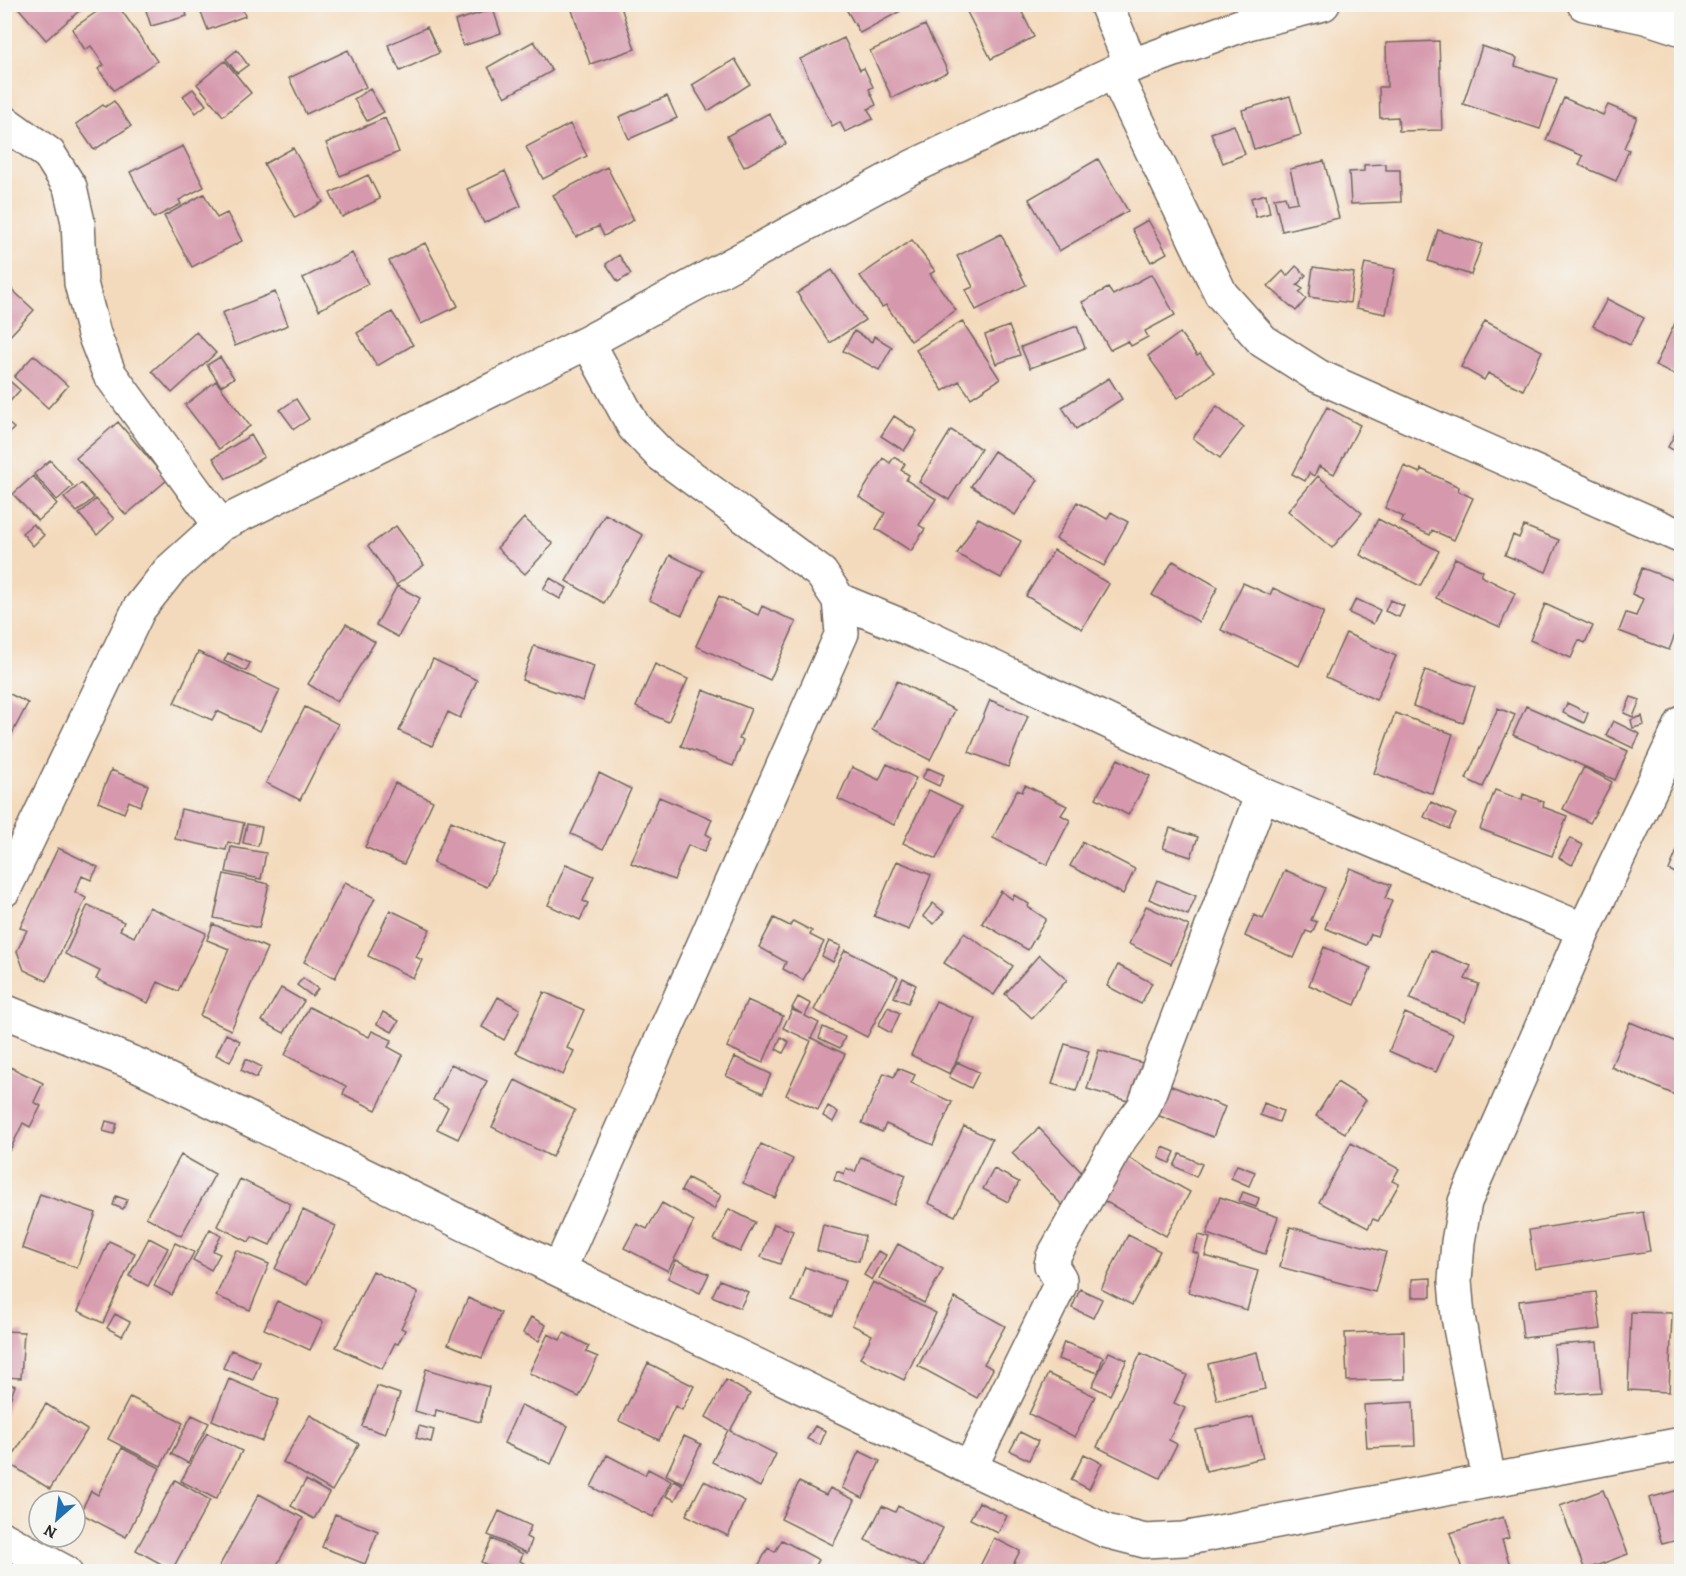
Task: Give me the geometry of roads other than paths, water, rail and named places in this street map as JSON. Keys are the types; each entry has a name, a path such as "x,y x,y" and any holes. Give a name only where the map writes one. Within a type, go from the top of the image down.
{"street":[{"path":"1106,4 1122,69 1221,294 1263,341 1318,376 1682,537"},
{"path":"4,890 139,609 170,571 220,525 588,342 912,167 1122,69 1248,23 1323,4"},
{"path":"1584,4 1646,17 1682,29"},
{"path":"4,122 49,154 70,187 78,222 81,283 94,334 109,373 220,525"},
{"path":"559,1270 842,633 839,600 822,573 660,454 634,427 588,342"},
{"path":"839,600 942,643 1262,794 1584,930"},
{"path":"1490,1480 1458,1317 1455,1281 1458,1242 1465,1202 1584,930 1682,723"},
{"path":"970,1468 1060,1284 1060,1279 1051,1265 1053,1257 1120,1139 1144,1107 1262,794"},
{"path":"4,1011 140,1066 970,1468 1106,1531 1145,1541 1183,1539 1682,1444"},
{"path":"4,1539 65,1572"}]}
